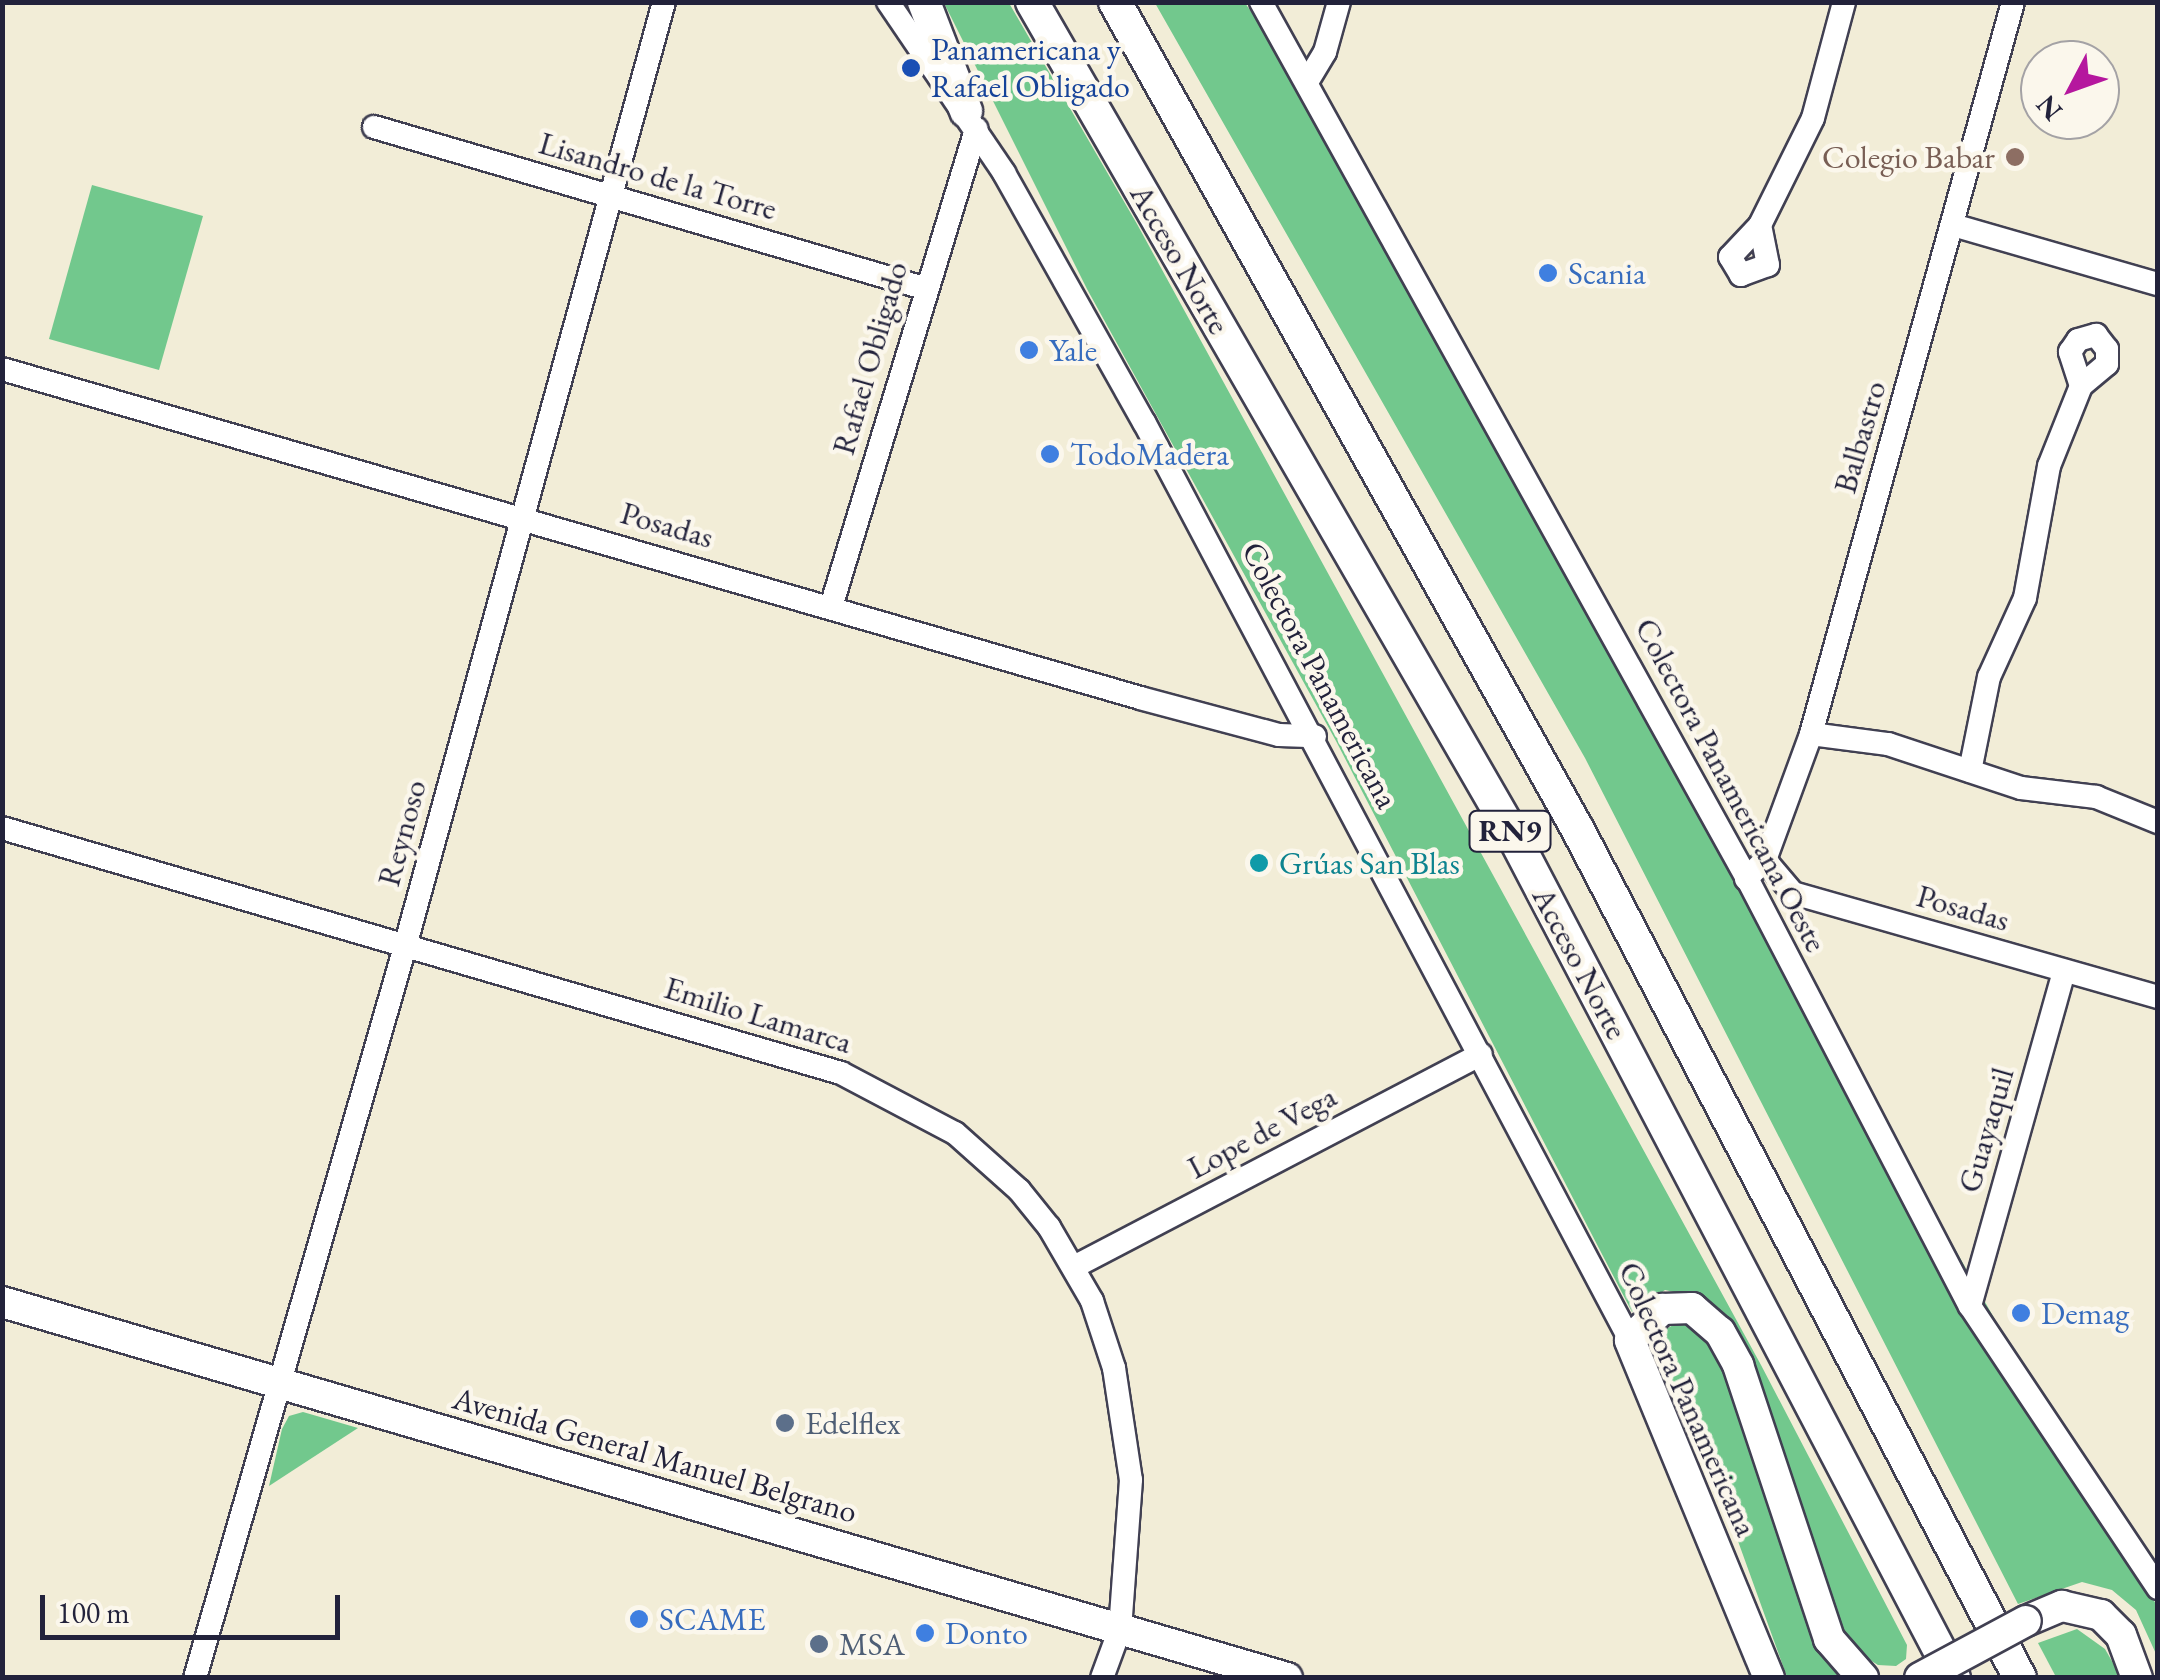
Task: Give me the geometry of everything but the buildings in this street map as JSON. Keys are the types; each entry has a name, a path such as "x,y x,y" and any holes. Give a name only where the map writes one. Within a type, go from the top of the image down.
{"highway":[{"path":"924,2 971,120"},
{"name":"Acceso Norte","path":"1032,2 1514,836 1954,1678"},
{"name":"Acceso Norte","path":"1114,2 1578,830 2020,1678"}],"main road":[{"name":"Avenida General Manuel Belgrano","path":"2,1302 1287,1678"},
{"path":"1630,1340 1648,1316 1678,1306 1692,1308 1720,1332 1738,1365 1829,1639 1863,1678"},
{"name":"Colectora Panamericana","path":"1630,1340 1770,1678"},
{"path":"1920,1678 2062,1606 2100,1615 2121,1635 2136,1678"}],"street":[{"name":"Reynoso","path":"194,1678 406,943 664,2"},
{"name":"Colectora Panamericana","path":"888,2 971,120 1315,736 1630,1340"},
{"name":"Colectora Panamericana Oeste","path":"1261,2 1746,879 1970,1306 2147,1549 2158,1588"},
{"path":"1307,82 1325,52 1339,2"},
{"path":"1760,225 1818,106 1844,2"},
{"name":"Balbastro","path":"1746,879 1765,860 1810,734 2013,2"},
{"name":"Rafael Obligado","path":"831,606 971,120"},
{"name":"Lisandro de la Torre","path":"374,126 924,288"},
{"path":"1953,225 2158,284"},
{"name":"Posadas","path":"2,369 1140,698 1279,734 1315,736"},
{"path":"1970,771 1989,677 2028,585 2050,466 2080,386"},
{"path":"1810,734 1888,744 2021,788 2096,796 2158,822"},
{"name":"Emilio Lamarca","path":"2,828 406,943 874,1087 987,1159 1019,1190 1074,1267 1102,1330 1126,1411 1132,1480 1120,1629 1102,1678"},
{"name":"Posadas","path":"1765,860 1793,893 2158,996"},
{"name":"Guayaquil","path":"1970,1306 2064,971"},
{"name":"Lope de Vega","path":"1074,1267 1481,1054"}],"green space":[{"path":"944,3 1009,3 1137,224 1761,1365 1907,1645 1906,1659 1896,1666 1878,1665 1844,1644 1702,1298 1665,1290 1632,1312 1336,741 1087,289"},
{"path":"1155,3 1245,3 1271,40 2157,1606 2157,1656 2136,1610 2112,1590 2082,1582 2018,1604 1585,758"},
{"path":"92,185 203,216 159,370 49,339"},
{"path":"1684,1319 1708,1335 1725,1366 1812,1639 1842,1677 1787,1677 1721,1494 1667,1381 1662,1347 1666,1329"},
{"path":"303,1412 358,1428 269,1486 282,1429 289,1416"},
{"path":"2077,1629 2105,1649 2121,1677 2056,1677 2038,1643"}],"place":[{"name":"Panamericana y Rafael Obligado","path":"911,68"},
{"name":"Colegio Babar","path":"2015,157"},
{"name":"Scania","path":"1548,273"},
{"name":"Yale","path":"1029,350"},
{"name":"TodoMadera","path":"1050,454"},
{"name":"Grúas San Blas","path":"1259,863"},
{"name":"Demag","path":"2021,1313"},
{"name":"Edelflex","path":"785,1423"},
{"name":"SCAME","path":"639,1619"},
{"name":"Donto","path":"925,1633"},
{"name":"MSA","path":"819,1644"}]}
